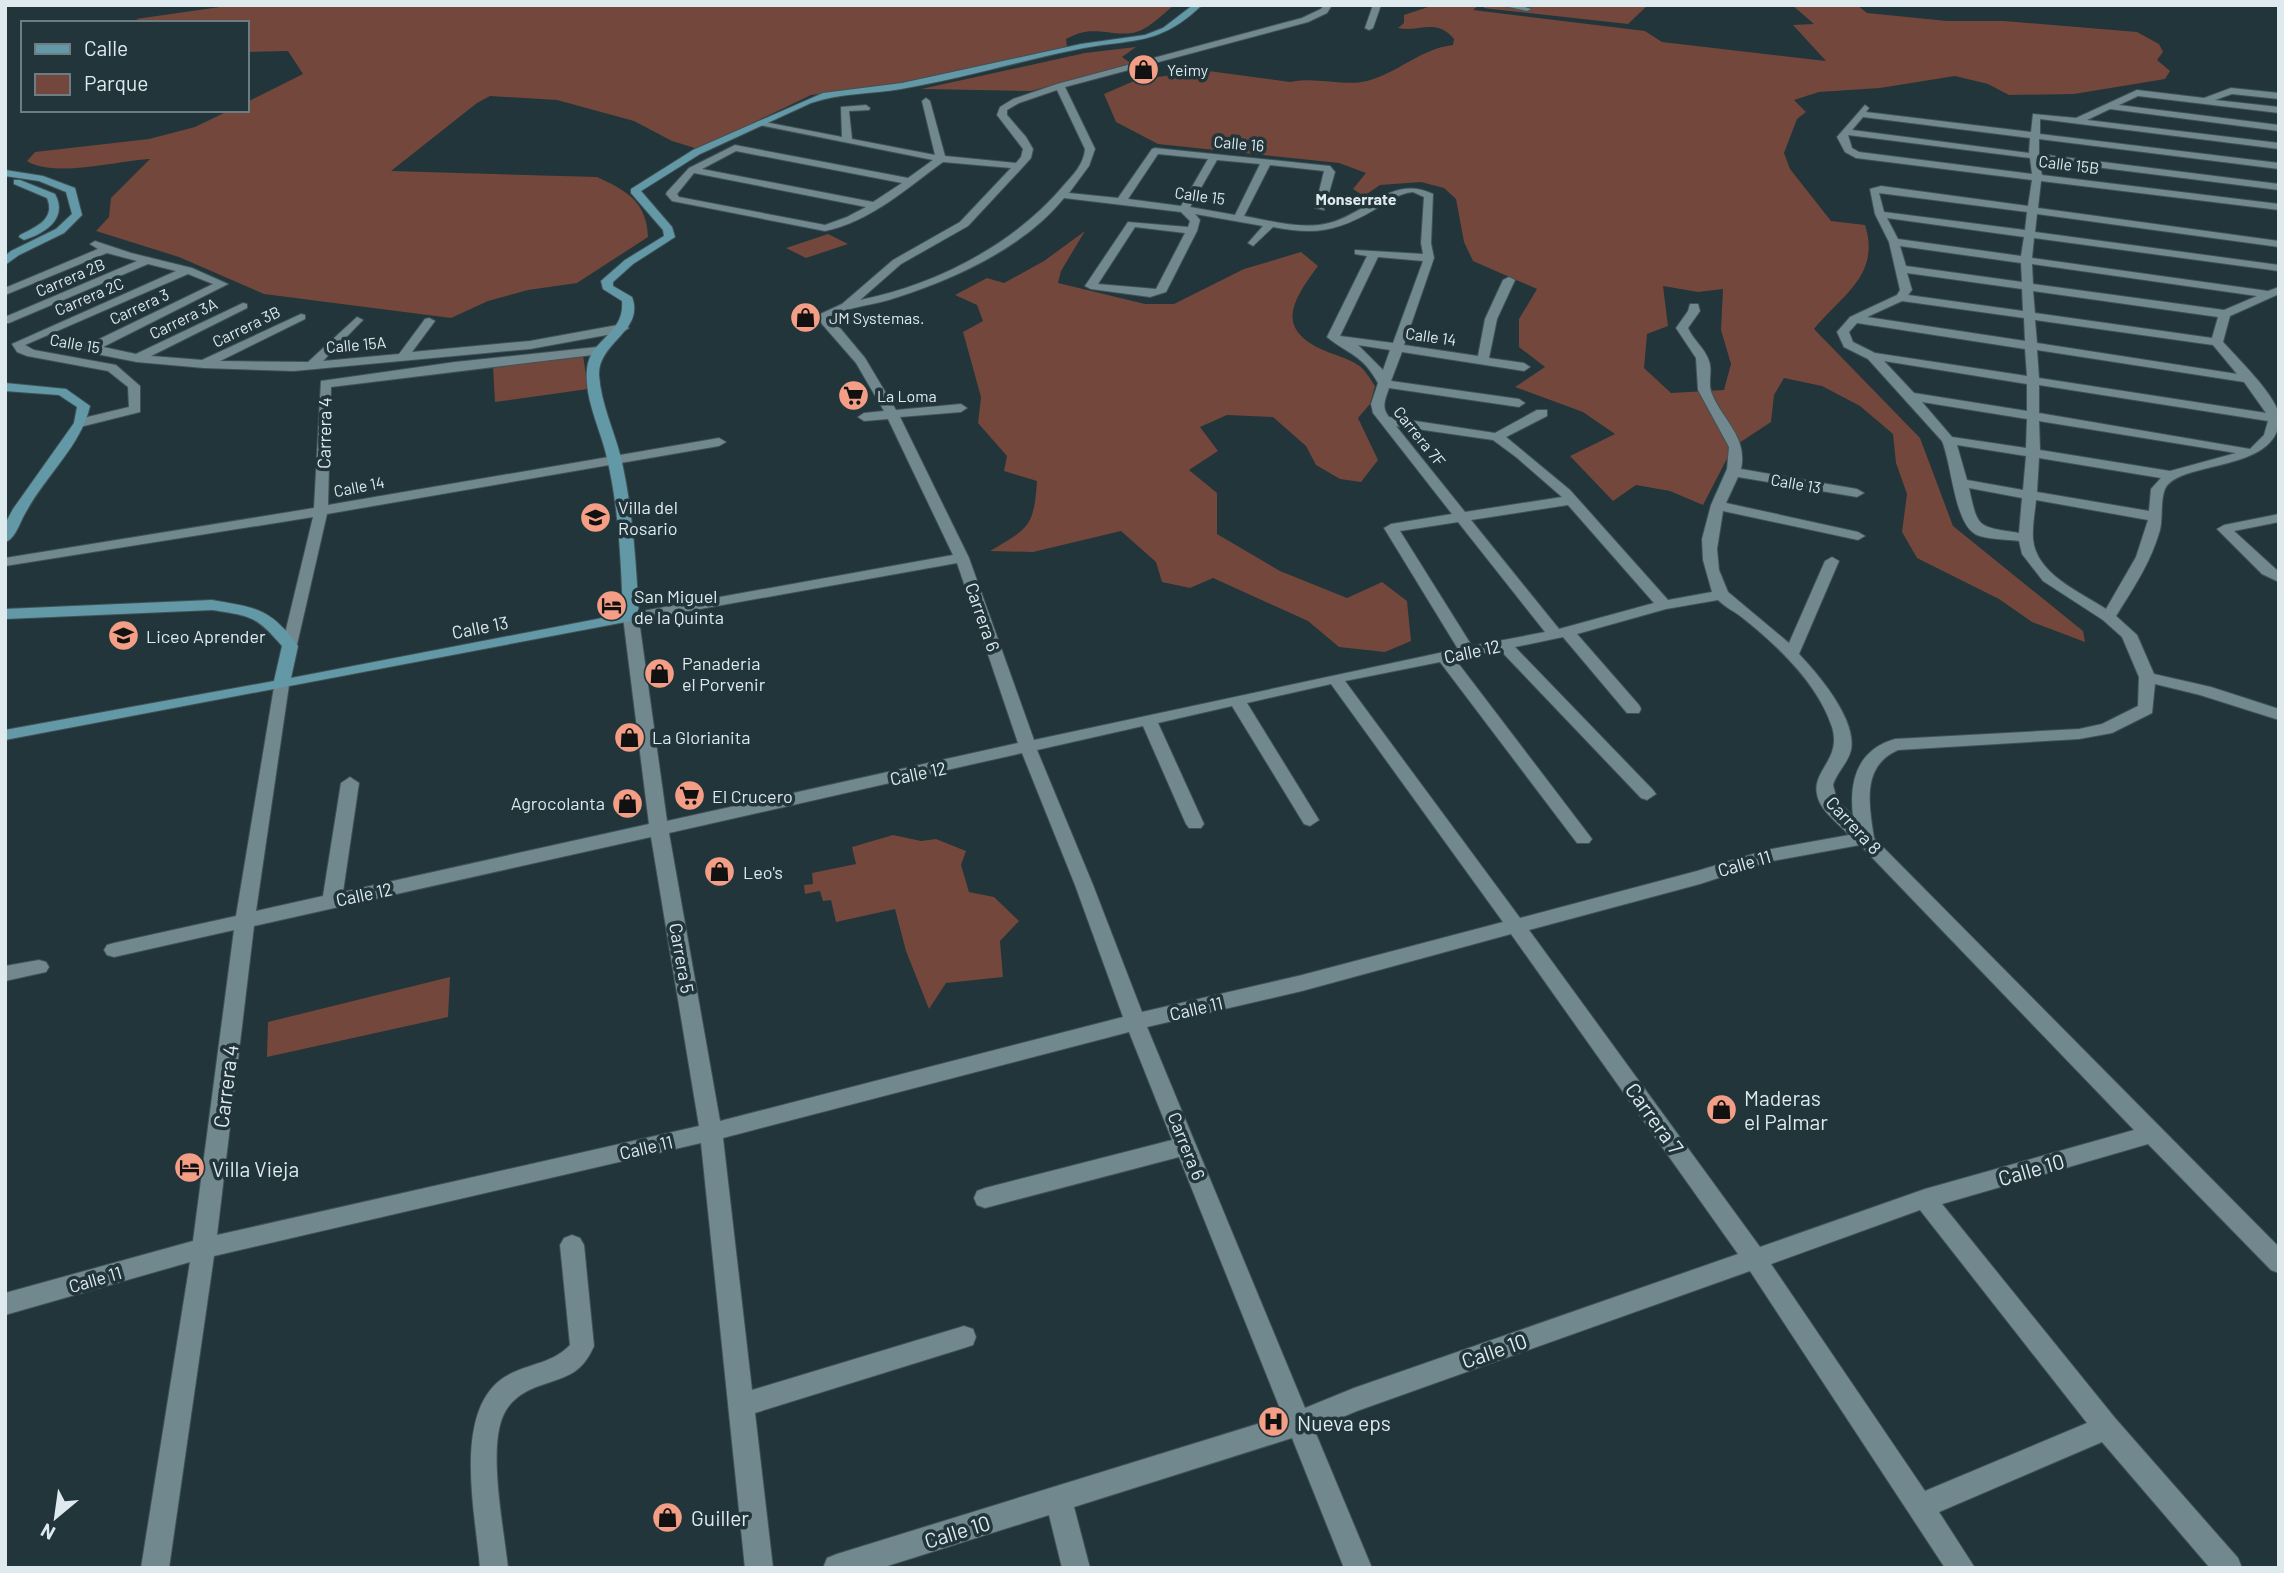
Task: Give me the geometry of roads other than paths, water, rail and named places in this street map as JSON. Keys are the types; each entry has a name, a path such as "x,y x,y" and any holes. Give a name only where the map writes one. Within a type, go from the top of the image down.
{"street":[{"path":"597,351 623,328 631,311 628,299 607,287 607,281 629,262 670,237 668,229 635,191 662,170 692,153 826,95 902,86 1080,46 1146,37 1166,30 1198,5"},
{"path":"846,306 897,262 964,224 1019,166 1028,149 1023,139 1002,115 1003,108 1060,86 1149,65 1305,20 1324,11 1328,5"},
{"path":"1369,28 1377,5"},
{"path":"1504,5 1527,9"},
{"path":"846,306 890,296 941,278 984,257 1063,195 1089,157 1090,146 1060,86"},
{"path":"2202,101 2231,91 2279,96"},
{"path":"2078,121 2137,93 2279,110"},
{"path":"926,102 941,159"},
{"path":"2110,106 2279,128"},
{"path":"847,140 844,109 866,108"},
{"path":"1844,132 1863,111 2034,136 2279,166"},
{"path":"1865,838 1859,801 1864,773 1875,755 1895,745 2079,734 2106,729 2147,709 2147,677 2129,635 2108,617 2048,578 2029,554 2026,538 2033,453 2034,381 2026,260 2037,176 2034,155 2036,116 2279,146"},
{"path":"759,124 941,159 1019,166"},
{"path":"771,128 692,170 671,194 672,197 825,228 841,226 941,159"},
{"path":"1844,132 2279,187"},
{"name":"Calle 15B","path":"1844,132 1842,137 1845,146 1856,155 2279,207"},
{"path":"735,148 908,181"},
{"name":"Calle 16","path":"1121,202 1155,151 1320,166 1330,172 1320,208"},
{"path":"1192,231 1132,224 1091,286 1150,294 1160,292 1192,231 1195,220 1184,209 1214,156"},
{"path":"1238,218 1267,161"},
{"path":"692,170 873,205"},
{"path":"5,173 43,177 71,190 77,215 60,231 15,253 5,262"},
{"path":"5,181 36,188 51,196 55,205 54,216 42,228 5,246"},
{"path":"2275,418 1872,356 1848,344 1843,332 1854,319 1901,297 1906,290 1894,242 1880,214 1874,191 1881,189 2279,244"},
{"name":"Calle 15","path":"1063,195 1184,209 1306,230 1331,226 1353,218 1402,190 1423,190"},
{"name":"Carrera 7F","path":"1423,190 1429,196 1426,243 1429,258 1395,348 1377,404 1379,413 1560,633 1633,709"},
{"path":"1880,214 2279,268"},
{"path":"1253,243 1269,225"},
{"path":"1894,242 2274,292"},
{"path":"95,244 144,262 188,270"},
{"path":"5,292 107,249"},
{"path":"1359,252 1429,258"},
{"path":"1374,253 1334,337 1367,355 1385,384 1519,403"},
{"name":"Carrera 2B","path":"9,320 144,262"},
{"name":"Carrera 3","path":"91,348 222,284 188,270"},
{"name":"Carrera 2C","path":"31,353 21,349 18,344 188,270"},
{"path":"1902,270 2225,314 2274,292"},
{"path":"1483,360 1491,318 1509,280"},
{"path":"1901,297 2217,342 2263,397 2275,418 2270,436 2253,453 2170,475 1948,440"},
{"name":"Carrera 3A","path":"137,358 243,306"},
{"name":"Carrera 6","path":"846,306 824,315 861,361 891,412 962,558 1028,748 1084,885 1135,1022 1358,1568"},
{"path":"1694,306 1694,311 1682,328 1704,363 1704,390 1722,416 1736,452 1734,472 1718,506 1707,550 1721,595"},
{"path":"2217,342 2225,314"},
{"name":"Carrera 3B","path":"204,365 301,317"},
{"path":"1854,319 2248,379"},
{"path":"313,364 357,320"},
{"path":"403,356 429,321"},
{"name":"Calle 15A","path":"91,348 137,358 260,368 530,345 623,328"},
{"name":"Calle 14","path":"1334,337 1524,367"},
{"path":"85,362 91,348"},
{"name":"Carrera 4","path":"155,1568 204,1248 246,920 281,685 321,511 325,384 454,366 597,351"},
{"name":"Carrera 5","path":"597,351 593,370 614,460 629,562 631,617 659,829 711,1132 759,1568"},
{"name":"Calle 15","path":"31,353 112,368 134,386 135,410 80,423"},
{"path":"1872,356 1948,440 1956,458 1969,520 1981,531 2026,538"},
{"path":"5,387 62,392 84,406 80,423 20,509 5,538"},
{"path":"1910,396 2253,453"},
{"path":"864,417 891,412 961,408"},
{"path":"1497,437 1542,413"},
{"path":"1387,421 1497,437 1524,454 1571,500 1664,605"},
{"name":"Calle 14","path":"5,562 719,442"},
{"name":"Calle 13","path":"1734,472 1857,493"},
{"path":"2108,617 2144,561 2157,517 2158,489 2170,475"},
{"path":"1962,483 2157,517"},
{"path":"1467,651 1391,528 1571,500"},
{"path":"1718,506 1858,536"},
{"path":"2275,572 2224,529 2279,518"},
{"name":"Calle 13","path":"5,734 962,558"},
{"path":"1791,655 1832,561"},
{"name":"Calle 12","path":"114,950 1149,722 1335,678 1560,633 1664,605 1721,595"},
{"name":"Carrera 8","path":"1721,595 1749,615 1791,655 1816,685 1835,715 1844,745 1840,757 1824,782 1823,792 1829,803 2279,1263"},
{"path":"5,614 212,605 243,610 267,619 290,646"},
{"path":"1503,644 1647,794"},
{"path":"1444,656 1583,839"},
{"path":"2147,677 2195,688 2279,715"},
{"name":"Carrera 7","path":"1335,678 1754,1258 1961,1568"},
{"path":"1238,702 1310,820"},
{"path":"1149,722 1195,824"},
{"path":"332,901 350,783"},
{"name":"Calle 11","path":"5,1304 204,1248 711,1132 1135,1022 1302,982 1516,927 1700,877 1766,856 1865,838"},
{"path":"5,974 39,967"},
{"name":"Calle 10","path":"837,1568 1299,1423 1354,1399 1925,1199 2151,1134"},
{"path":"985,1199 1187,1146"},
{"path":"1925,1199 2106,1427 2228,1568"},
{"path":"494,1568 484,1437 493,1407 513,1384 571,1362 579,1355 582,1346 572,1245"},
{"path":"742,1405 964,1337"},
{"path":"1919,1507 2106,1427"},
{"path":"1059,1500 1076,1568"}],"place":[{"name":"Yeimy","path":"1144,69"},
{"name":"JM Systemas.","path":"806,317"},
{"name":"La Loma","path":"854,395"},
{"name":"Villa del Rosario","path":"595,517"},
{"name":"San Miguel de la Quinta","path":"611,606"},
{"name":"Liceo Aprender","path":"123,636"},
{"name":"Panaderia el Porvenir","path":"659,673"},
{"name":"La Glorianita","path":"629,737"},
{"name":"El Crucero","path":"689,796"},
{"name":"Agrocolanta","path":"628,803"},
{"name":"Leo's","path":"720,872"},
{"name":"Maderas el Palmar","path":"1721,1109"},
{"name":"Villa Vieja","path":"189,1168"},
{"name":"Nueva eps","path":"1274,1422"},
{"name":"Guiller","path":"668,1517"}],"district":[{"name":"Monserrate","path":"1356,198"}]}
